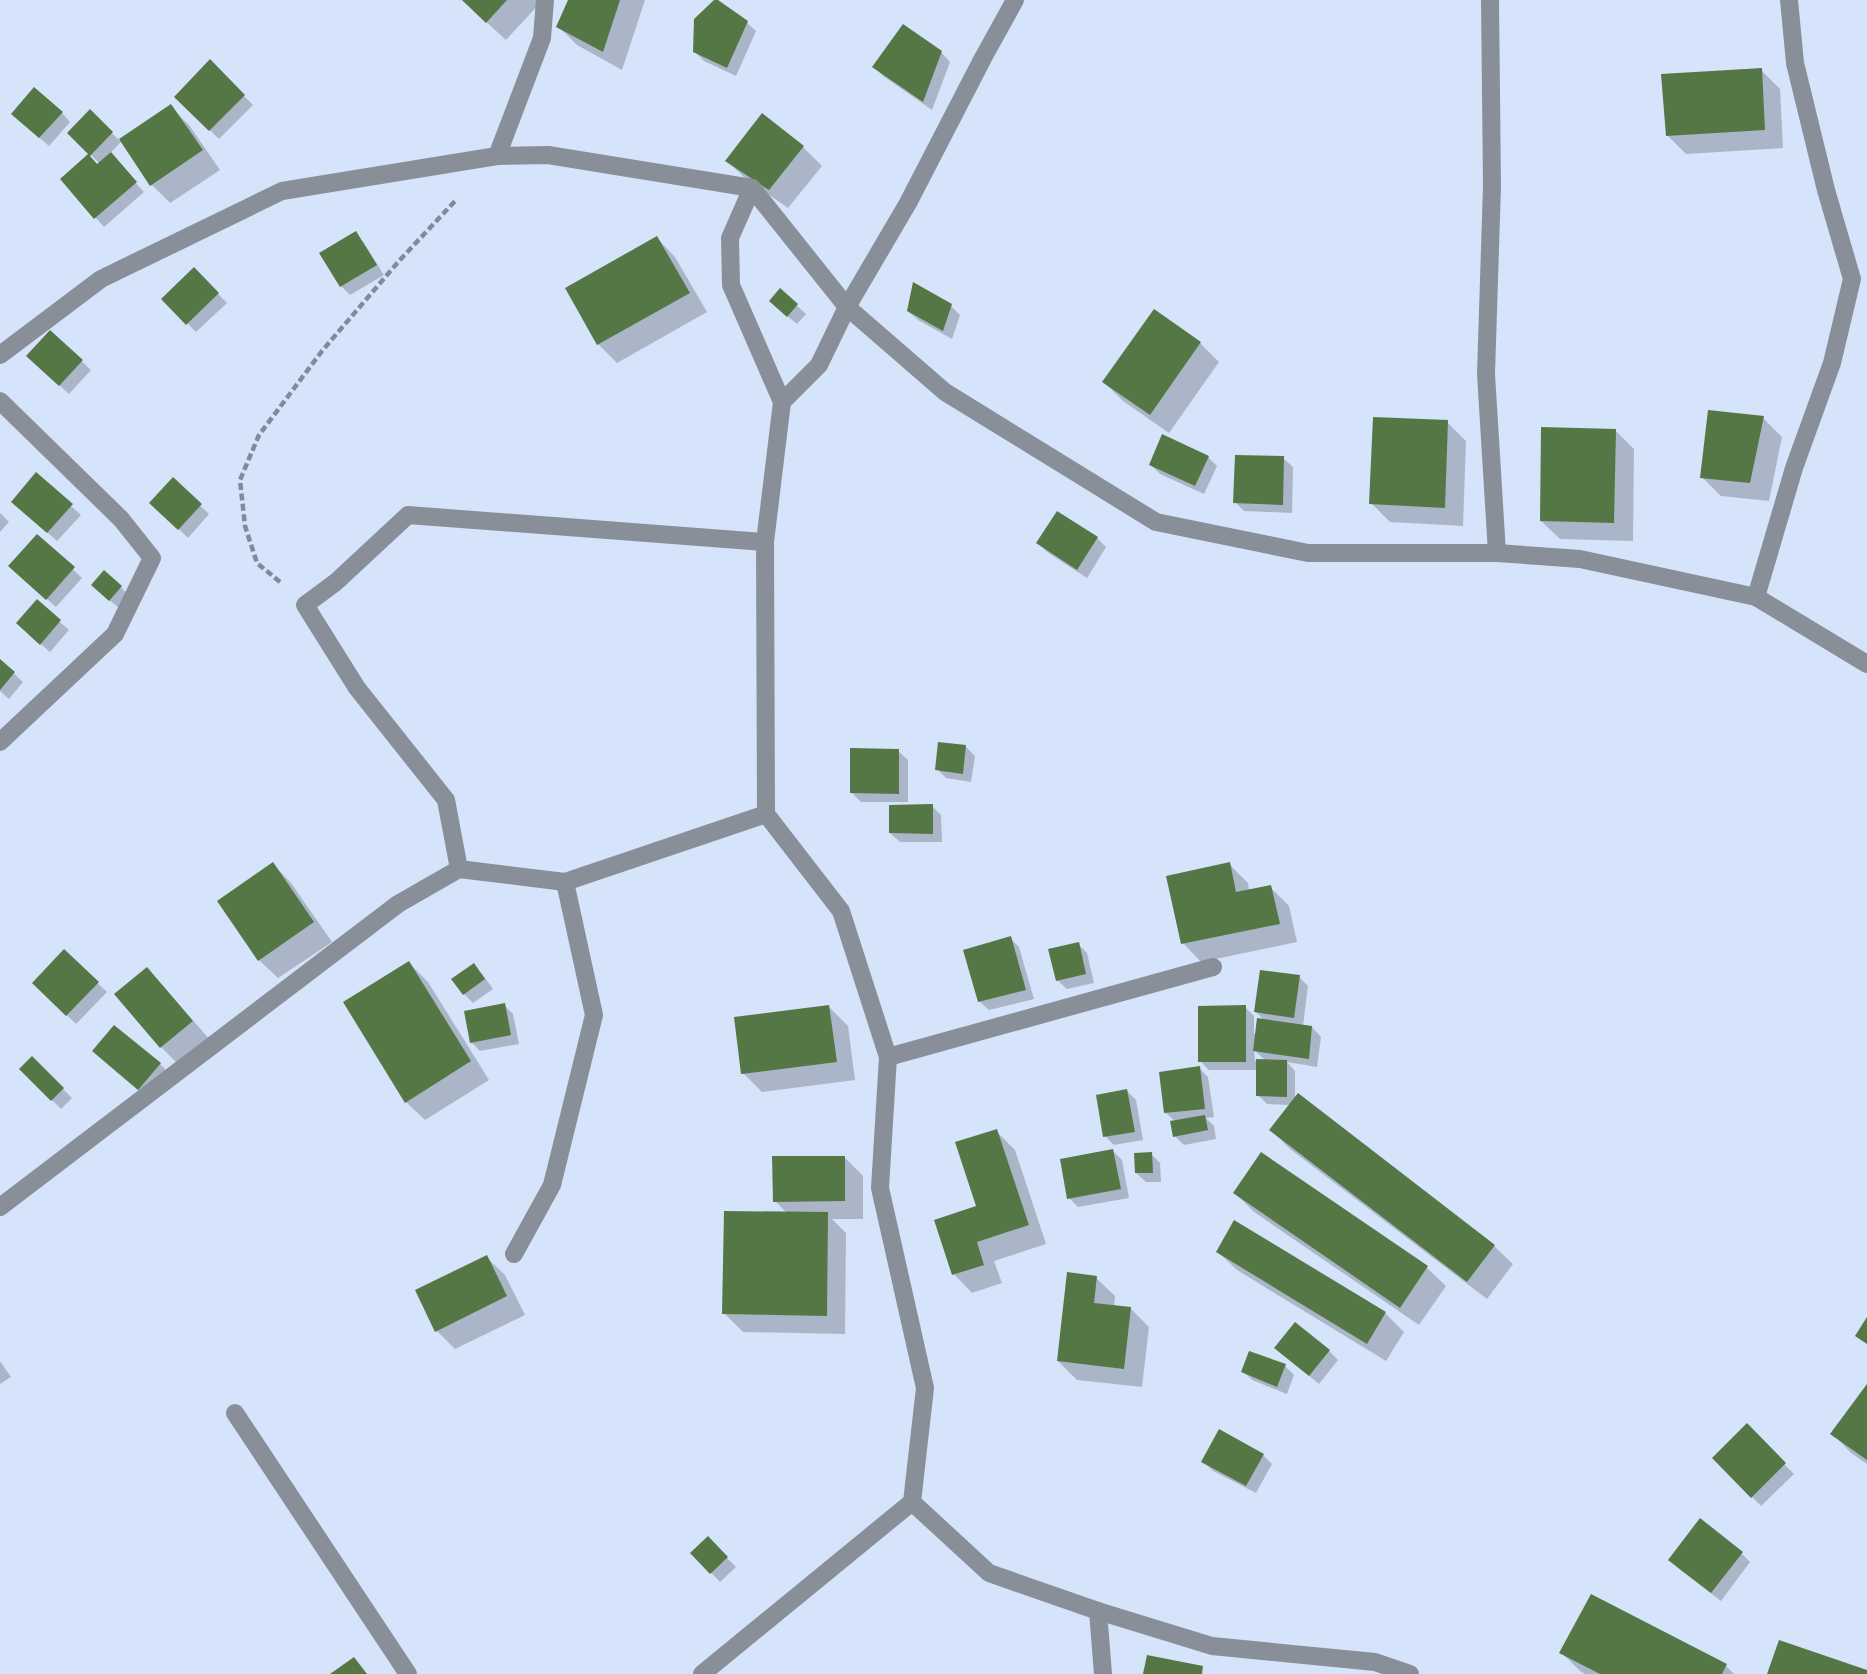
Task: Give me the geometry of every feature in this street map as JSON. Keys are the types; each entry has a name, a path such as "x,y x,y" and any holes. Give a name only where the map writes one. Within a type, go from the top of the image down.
{"street":[{"path":"497,156 542,38 544,0"},
{"path":"782,402 819,365 847,307 908,203 982,58 1015,0"},
{"path":"1490,0 1492,186 1486,374 1497,553"},
{"path":"1756,597 1794,468 1832,363 1852,279 1826,190 1796,63 1789,0"},
{"path":"0,355 101,279 282,191 497,156 548,155 752,188 847,307 945,392 1156,522 1308,553 1497,553 1580,559 1756,597 1867,664"},
{"path":"702,1674 912,1502 925,1388 880,1188 888,1057 841,911 766,814 765,542 782,402 731,285 730,238 752,188"},
{"path":"0,401 121,519 152,558 115,634 1,740"},
{"path":"459,869 446,800 358,688 305,605 336,582 408,515 765,542"},
{"path":"0,1207 398,904 459,869 565,882 766,814"},
{"path":"514,1254 552,1185 594,1015 565,882"},
{"path":"888,1057 1213,967"},
{"path":"235,1413 408,1674"},
{"path":"912,1502 989,1573 1098,1611 1212,1646 1375,1662 1410,1674"},
{"path":"1098,1611 1103,1674"}],"path":[{"path":"305,605 257,563 245,526 240,480 259,435 322,351 399,261 497,156"}],"building":[{"path":"462,0 507,0 486,23"},
{"path":"568,0 620,0 603,52 556,27"},
{"path":"714,0 718,0 748,21 727,68 693,52 694,19"},
{"path":"903,24 942,51 923,102 872,67"},
{"path":"210,59 245,95 209,131 174,97"},
{"path":"1762,68 1765,130 1666,136 1661,74"},
{"path":"34,87 63,112 39,138 11,114"},
{"path":"171,104 203,150 150,186 119,139"},
{"path":"90,109 113,132 90,156 97,164 111,152 137,182 94,219 60,179 88,154 67,133"},
{"path":"762,113 804,146 769,190 725,161"},
{"path":"356,231 377,265 340,287 319,253"},
{"path":"657,236 690,293 597,345 565,288"},
{"path":"194,267 219,293 186,325 161,299"},
{"path":"913,282 952,304 943,331 907,311"},
{"path":"780,288 798,304 787,317 769,301"},
{"path":"1154,309 1201,342 1150,415 1102,382"},
{"path":"50,330 83,360 59,386 26,356"},
{"path":"1708,410 1764,416 1750,483 1700,478"},
{"path":"1373,417 1448,420 1445,508 1369,504"},
{"path":"1541,427 1616,429 1614,523 1540,521"},
{"path":"1162,434 1209,456 1195,486 1149,465"},
{"path":"1235,455 1284,456 1283,505 1233,503"},
{"path":"36,472 73,504 47,533 11,502"},
{"path":"173,477 202,504 178,530 149,503"},
{"path":"1057,511 1098,537 1077,570 1036,543"},
{"path":"37,534 75,567 46,600 8,566"},
{"path":"104,570 122,586 109,601 91,585"},
{"path":"37,599 61,620 40,645 16,623"},
{"path":"0,659 15,672 0,690"},
{"path":"938,742 966,745 963,774 935,770"},
{"path":"850,748 899,749 899,794 850,793"},
{"path":"933,804 933,834 889,833 889,805"},
{"path":"273,862 314,922 258,961 217,901"},
{"path":"1230,862 1236,892 1271,885 1280,924 1181,944 1166,876"},
{"path":"1011,936 1026,990 978,1002 963,950"},
{"path":"1079,942 1086,974 1056,981 1048,949"},
{"path":"64,949 99,982 66,1016 32,983"},
{"path":"409,961 471,1061 405,1103 343,1002"},
{"path":"474,963 485,979 463,995 451,979"},
{"path":"147,967 193,1021 160,1048 114,994"},
{"path":"1260,970 1300,975 1294,1018 1254,1012"},
{"path":"505,1003 511,1035 470,1043 464,1011"},
{"path":"829,1005 837,1062 741,1074 734,1017"},
{"path":"1246,1005 1246,1062 1198,1062 1198,1006"},
{"path":"1257,1018 1312,1026 1309,1059 1253,1051"},
{"path":"114,1025 161,1063 138,1090 92,1051"},
{"path":"32,1056 64,1088 51,1101 19,1069"},
{"path":"1256,1059 1287,1060 1287,1097 1256,1096"},
{"path":"1200,1066 1205,1109 1164,1113 1159,1072"},
{"path":"1127,1089 1135,1132 1103,1137 1096,1095"},
{"path":"1298,1093 1495,1245 1467,1282 1269,1130"},
{"path":"1205,1115 1208,1130 1173,1137 1170,1121"},
{"path":"997,1129 1029,1225 977,1242 984,1265 952,1275 934,1220 976,1206 955,1142"},
{"path":"1113,1149 1121,1189 1067,1199 1060,1159"},
{"path":"1152,1152 1153,1173 1135,1173 1134,1153"},
{"path":"1261,1152 1428,1266 1400,1308 1233,1193"},
{"path":"772,1156 845,1156 845,1201 773,1202"},
{"path":"724,1211 828,1212 827,1316 722,1314"},
{"path":"1234,1220 1386,1312 1367,1344 1216,1252"},
{"path":"487,1255 507,1296 435,1332 415,1290"},
{"path":"1067,1272 1097,1276 1094,1303 1131,1307 1124,1369 1057,1361"},
{"path":"1867,1317 1867,1344 1855,1336"},
{"path":"1295,1322 1330,1350 1309,1376 1274,1348"},
{"path":"1249,1351 1286,1364 1277,1387 1241,1372"},
{"path":"1867,1384 1867,1460 1830,1434"},
{"path":"1747,1423 1786,1463 1751,1498 1712,1458"},
{"path":"1219,1429 1264,1454 1246,1486 1201,1462"},
{"path":"1700,1518 1743,1552 1711,1593 1668,1560"},
{"path":"708,1536 728,1557 710,1574 690,1553"},
{"path":"1591,1594 1727,1664 1722,1674 1600,1674 1559,1653"},
{"path":"1779,1640 1867,1670 1867,1674 1767,1674"},
{"path":"1147,1655 1203,1666 1202,1674 1143,1674"},
{"path":"354,1657 367,1674 330,1674"}]}
